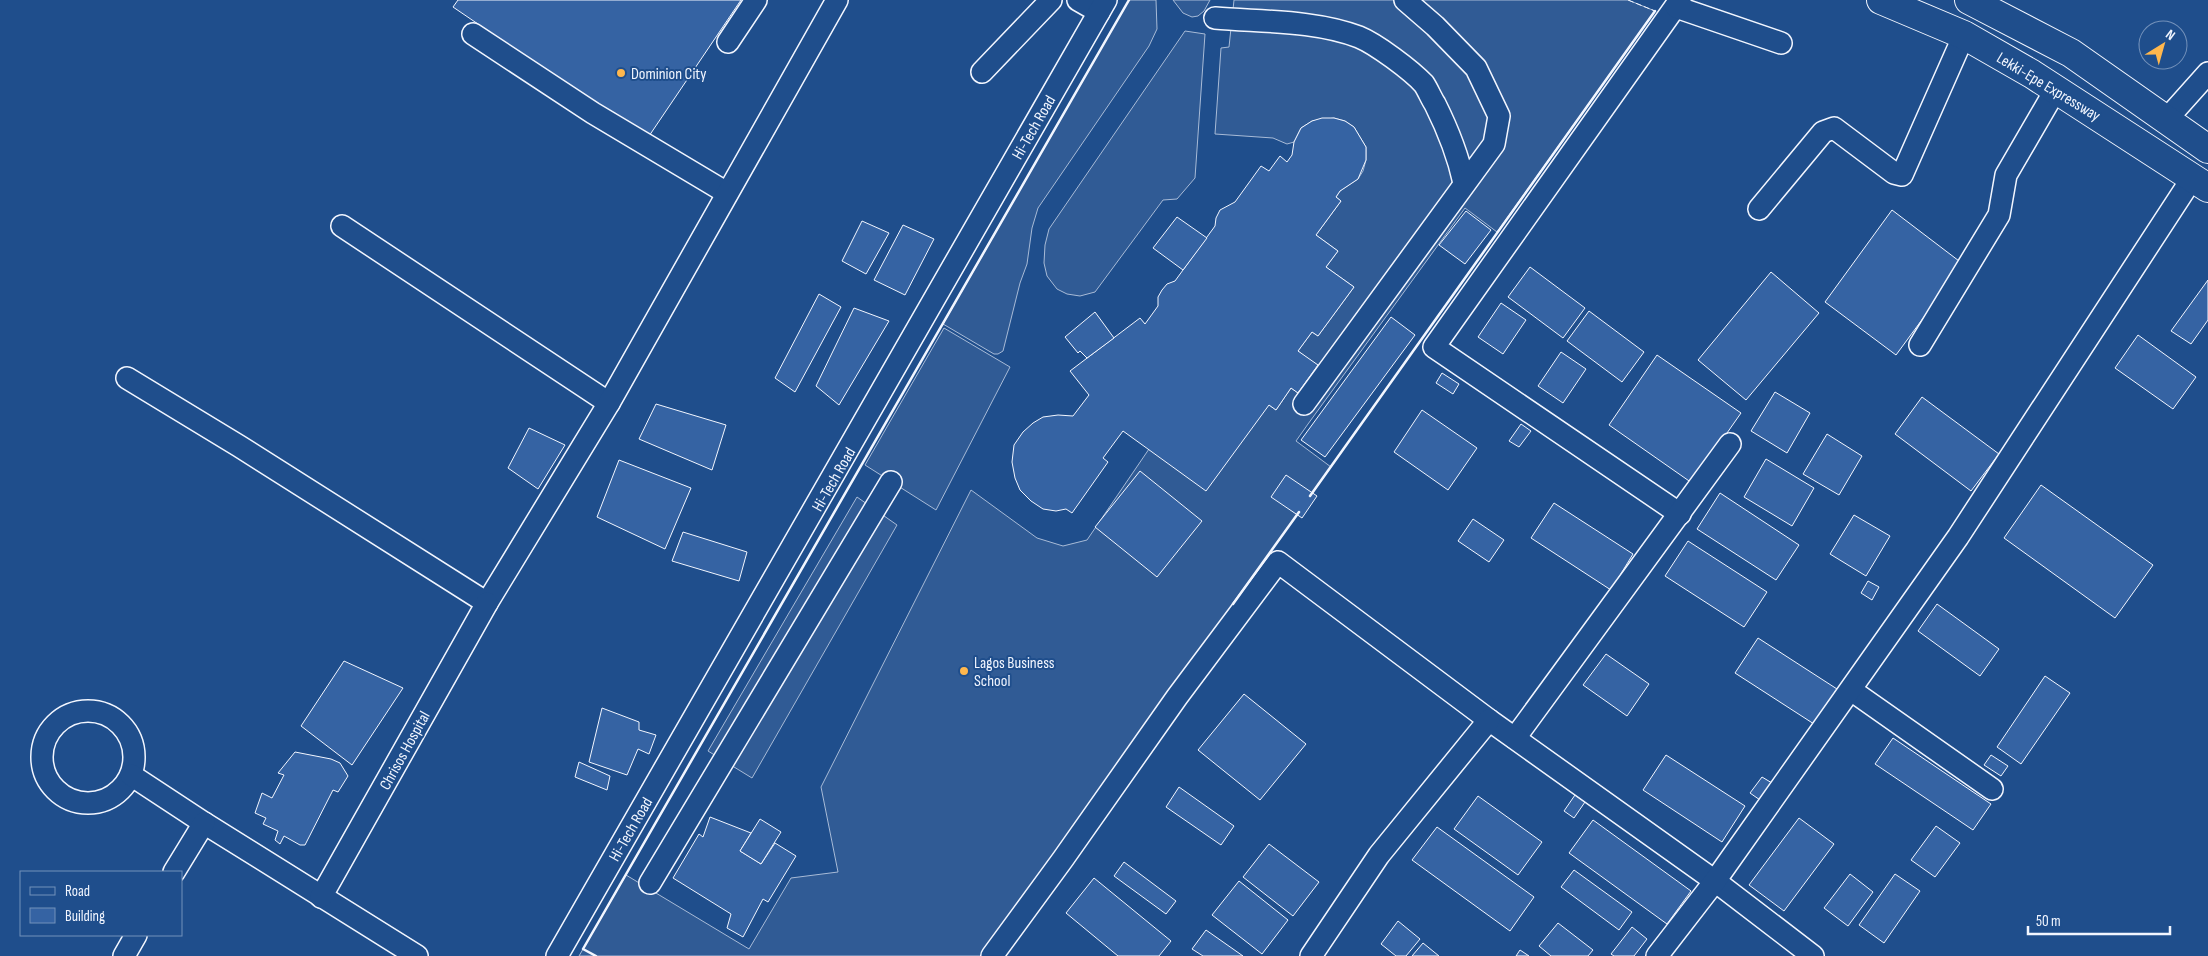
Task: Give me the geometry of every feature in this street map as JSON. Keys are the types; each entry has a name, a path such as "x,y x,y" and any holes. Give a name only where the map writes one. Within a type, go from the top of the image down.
{"highway":[{"name":"Lekki-Epe Expressway","path":"1881,0 1964,35 2056,89 2200,182"},
{"path":"1969,0 2071,53 2208,149"}],"street":[{"path":"728,42 756,0"},
{"name":"Chrisos Hospital","path":"321,897 487,603 608,403 838,0"},
{"path":"982,72 1051,0"},
{"path":"1078,0 1102,6"},
{"path":"1304,404 1494,144 1499,116 1476,68 1405,0"},
{"path":"1680,514 1434,347 1678,3 1781,43"},
{"name":"Hi-Tech Road","path":"557,956 1102,6"},
{"path":"1215,18 1308,26 1339,31 1360,38 1392,58 1424,85 1458,155 1464,183"},
{"path":"472,34 593,113 727,193"},
{"path":"1759,209 1823,132 1828,129 1834,128 1894,173 1902,175 1964,35"},
{"path":"2166,120 2208,73"},
{"path":"1920,346 1998,215 2006,175 2056,89"},
{"path":"1657,956 1716,881 1958,538 2200,182"},
{"path":"342,226 608,403"},
{"path":"127,378 239,446 487,603"},
{"path":"1515,738 1730,444"},
{"path":"650,883 892,482"},
{"path":"992,956 1177,697 1278,562 1489,720 1716,881 1812,956"},
{"path":"1851,690 1992,789"},
{"path":"82,712 105,715 116,721 124,729 130,740 134,757 131,775 116,794 95,802 83,803 71,800 60,794 46,775 43,757 46,740 51,729 70,715 82,712"},
{"path":"1311,956 1379,855 1489,720"},
{"path":"131,775 204,823 417,956"},
{"path":"175,871 204,823"},
{"path":"124,956 135,936"}],"shaded area":[{"path":"1129,0 1156,0 1157,29 1149,46 1038,208 1032,228 1027,264 1020,283 1003,351 994,354 943,324"},
{"path":"1173,0 1210,0 1204,11 1198,16 1192,17 1183,13"},
{"path":"1234,0 1628,0 1655,11 1497,232 1465,208 1308,424 1296,441 1331,467 983,956 579,956 626,875 749,949 791,878 838,872 821,787 971,490 1037,538 1063,546 1087,540 1149,449 1269,405 1276,410 1291,388 1298,393 1318,366 1298,351 1312,332 1318,336 1354,287 1326,267 1338,251 1316,235 1341,201 1336,197 1340,191 1358,179 1363,171 1366,160 1366,147 1354,127 1345,121 1334,118 1312,121 1301,128 1294,142 1287,144 1273,138 1215,134 1221,48 1229,47"},
{"path":"1185,31 1205,34 1195,178 1177,199 1163,200 1095,292 1080,296 1067,294 1057,289 1047,276 1044,263 1045,245 1049,229"},
{"path":"944,328 1010,367 936,510 865,465"},
{"path":"857,497 897,525 752,778 708,751"}],"building":[{"name":"Dominion City","path":"458,0 741,0 647,139 453,7"},
{"path":"1322,118 1334,118 1345,121 1354,127 1366,147 1366,160 1358,179 1340,191 1336,197 1341,201 1316,235 1338,251 1326,267 1354,287 1318,336 1312,332 1298,351 1318,365 1298,393 1291,388 1276,410 1269,405 1206,491 1123,431 1103,458 1108,462 1072,513 1066,509 1056,511 1043,509 1031,501 1020,490 1015,478 1012,462 1014,445 1023,432 1043,417 1073,416 1089,395 1070,371 1140,318 1145,324 1158,306 1158,297 1162,290 1167,284 1175,281 1215,226 1220,210 1235,202 1261,166 1269,171 1280,156 1287,162 1292,155 1294,142 1301,128 1312,121"},
{"path":"1892,210 1963,264 1896,355 1825,302"},
{"path":"1466,211 1491,230 1465,264 1439,245"},
{"path":"1177,217 1207,238 1183,270 1153,248"},
{"path":"862,221 889,233 866,274 842,261"},
{"path":"903,225 934,239 905,295 874,280"},
{"path":"1530,267 1585,308 1563,338 1508,297"},
{"path":"1771,272 1819,313 1746,400 1698,360"},
{"path":"2208,280 2208,320 2191,344 2171,331"},
{"path":"819,294 841,307 795,392 775,378"},
{"path":"1501,303 1526,320 1503,354 1478,337"},
{"path":"854,308 889,321 839,405 816,386"},
{"path":"1589,311 1644,352 1622,382 1567,341"},
{"path":"1095,312 1114,338 1087,358 1080,351 1078,353 1065,337"},
{"path":"1391,317 1415,335 1325,457 1301,440"},
{"path":"2138,335 2196,377 2173,409 2115,368"},
{"path":"1561,352 1586,369 1563,403 1538,386"},
{"path":"1657,355 1741,413 1692,483 1609,425"},
{"path":"1442,373 1459,384 1453,394 1436,383"},
{"path":"1775,392 1810,413 1787,453 1751,431"},
{"path":"1922,397 1999,454 1971,491 1895,434"},
{"path":"656,404 726,425 712,470 639,439"},
{"path":"1422,410 1477,448 1448,490 1394,452"},
{"path":"1521,424 1531,431 1519,447 1509,441"},
{"path":"529,428 565,445 538,489 508,468"},
{"path":"1827,434 1862,456 1839,495 1803,474"},
{"path":"1766,459 1814,488 1792,526 1744,497"},
{"path":"619,460 691,488 665,549 597,517"},
{"path":"1140,471 1202,521 1157,577 1095,527"},
{"path":"1286,475 1317,496 1302,518 1271,497"},
{"path":"2041,485 2153,565 2115,618 2004,538"},
{"path":"1720,493 1799,545 1776,580 1697,529"},
{"path":"1554,503 1633,554 1611,590 1531,538"},
{"path":"1854,515 1890,536 1866,576 1830,554"},
{"path":"1473,519 1504,540 1489,562 1458,541"},
{"path":"683,532 747,552 739,581 672,561"},
{"path":"1688,541 1767,592 1744,627 1665,576"},
{"path":"1868,581 1879,587 1872,600 1861,593"},
{"path":"1937,604 1999,649 1980,676 1918,631"},
{"path":"1758,638 1837,689 1814,724 1735,673"},
{"path":"1606,654 1649,684 1627,716 1583,685"},
{"path":"344,661 403,688 352,765 301,726"},
{"path":"2045,676 2070,693 2021,764 1997,747"},
{"path":"1244,694 1306,744 1260,800 1198,750"},
{"path":"602,708 639,722 639,730 656,735 649,754 638,749 627,775 589,762"},
{"path":"1893,738 1991,804 1973,830 1875,764"},
{"path":"295,752 331,759 340,763 348,776 338,792 333,790 305,845 300,845 284,836 280,844 275,840 278,831 263,824 266,818 255,813 262,793 272,798 284,775 278,773"},
{"path":"1666,755 1745,806 1722,842 1643,790"},
{"path":"1991,755 2008,766 2001,776 1984,765"},
{"path":"579,762 610,776 607,790 575,777"},
{"path":"1762,777 1772,783 1760,800 1750,793"},
{"path":"1179,787 1234,826 1221,845 1166,807"},
{"path":"1575,795 1585,802 1574,818 1564,811"},
{"path":"1478,796 1542,842 1518,875 1454,829"},
{"path":"710,817 751,833 740,851 761,864 775,843 796,856 768,902 763,899 743,937 727,928 731,914 673,878 699,834 703,837"},
{"path":"1799,818 1834,844 1784,911 1749,885"},
{"path":"760,819 781,832 761,864 740,851"},
{"path":"1593,820 1691,891 1667,924 1569,853"},
{"path":"1936,826 1960,843 1935,877 1911,860"},
{"path":"1437,827 1534,897 1510,931 1412,860"},
{"path":"1269,844 1319,882 1293,916 1243,877"},
{"path":"1124,862 1176,901 1166,914 1114,876"},
{"path":"1574,870 1632,912 1619,930 1561,887"},
{"path":"1850,874 1873,892 1848,926 1824,908"},
{"path":"1895,874 1920,891 1884,943 1859,925"},
{"path":"1094,878 1171,941 1159,956 1118,956 1066,913"},
{"path":"1239,881 1288,920 1262,954 1212,915"},
{"path":"1398,921 1420,939 1406,956 1396,956 1381,944"},
{"path":"1558,923 1593,950 1588,956 1551,956 1539,946"},
{"path":"1632,927 1647,939 1634,956 1614,956 1611,954"},
{"path":"1206,930 1243,956 1203,956 1192,949"},
{"path":"1423,943 1439,956 1412,956"},
{"path":"1520,950 1529,956 1516,956"}],"fence":[{"path":"1628,0 1655,11"}],"wall":[{"path":"596,956 583,949 1129,0"},
{"path":"1310,496 1655,11"},
{"path":"1233,604 1299,512"}],"place":[{"name":"Dominion City","path":"621,73"},
{"name":"Lagos Business School","path":"964,671"}]}
